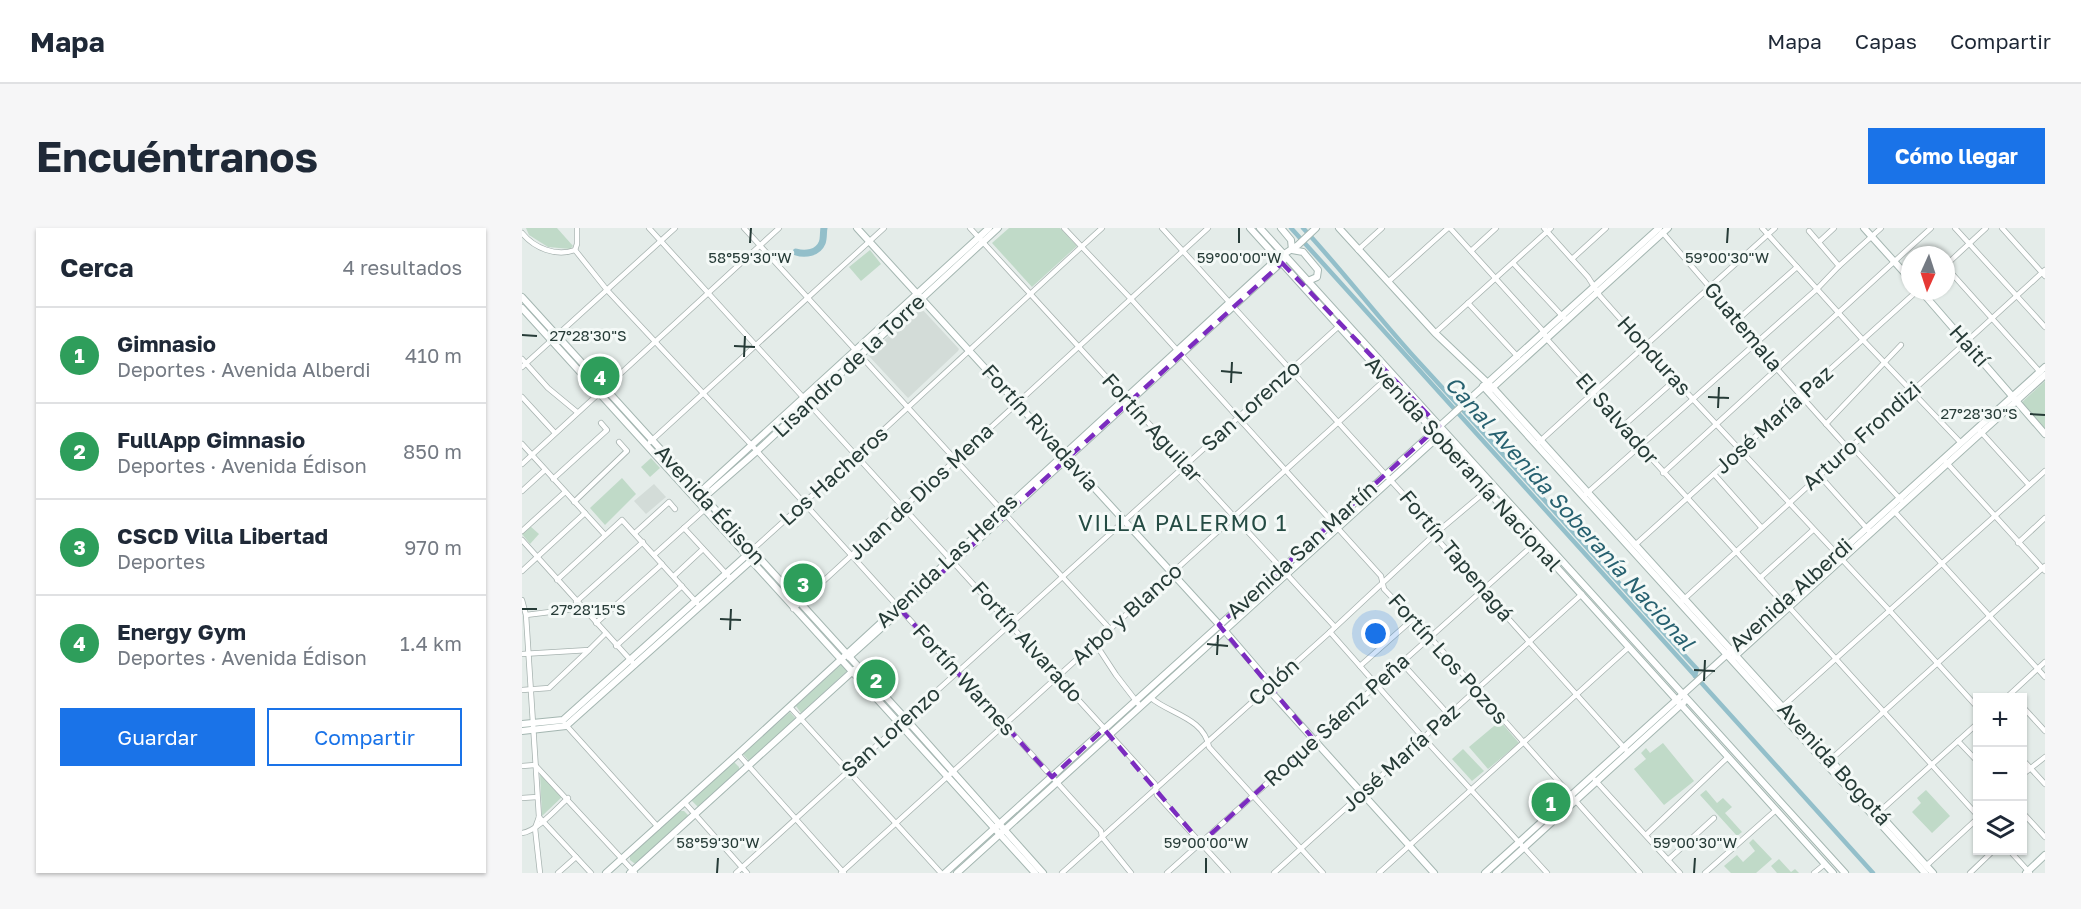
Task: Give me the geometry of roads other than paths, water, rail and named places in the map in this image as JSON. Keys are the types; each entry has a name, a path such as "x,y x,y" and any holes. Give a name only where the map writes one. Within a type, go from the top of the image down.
{"main road":[{"name":"Fortín Rivadavia","path":"857,228 1225,631 1268,681 1270,691 1434,873"},
{"name":"Lisandro de la Torre","path":"857,352 922,299 981,240 989,228"},
{"name":"Lisandro de la Torre","path":"699,498 757,451 916,293 998,228"},
{"name":"Avenida Soberanía Nacional","path":"1250,228 1285,256 1342,328 1486,491 1629,647 1683,698"},
{"path":"1281,228 1291,240 1285,256"},
{"name":"Avenida Las Heras","path":"606,873 1316,228"},
{"name":"Avenida Bogotá","path":"1339,228 1539,442 1924,869 1933,873"},
{"path":"1864,228 1901,269"},
{"name":"Avenida San Martín","path":"957,873 999,830 1138,704 1219,625 1283,572 1441,429 1464,403 1519,359 1661,229"},
{"name":"Avenida Soberanía Nacional","path":"1262,230 1591,591 1683,698"},
{"path":"1285,256 1303,252 1318,270 1317,277 1308,280"},
{"name":"Avenida Édison","path":"522,297 652,440 794,609 899,724 950,774"},
{"name":"Haití","path":"1927,300 2045,434"},
{"name":"Avenida Édison","path":"522,308 646,445 699,498 705,510 800,603 858,666 905,718 1035,873"},
{"path":"1342,328 1376,357"},
{"name":"Avenida Alberdi","path":"1496,873 1522,845 1683,698 1701,676 1729,655 1786,605 2043,373"},
{"name":"Lisandro de la Torre","path":"699,498 750,445 806,400"},
{"name":"Los Hacheros","path":"565,723 751,556"},
{"name":"Avenida San Martín","path":"1138,704 1151,698 1225,631 1283,572"},
{"path":"633,872 858,666"},
{"path":"1683,698 1728,757 1833,873"},
{"path":"1683,698 1845,873"},
{"path":"522,731 565,723"},
{"path":"522,724 534,727"},
{"name":"Avenida San Martín","path":"945,873 999,830"},
{"name":"Avenida Édison","path":"999,830 1043,873"},
{"name":"Avenida Alberdi","path":"1485,873 1522,845"},
{"path":"2028,872 2045,855"}],"street":[{"path":"523,237 544,249 560,253 575,250 577,228"},
{"name":"Fortín Alvarado","path":"649,228 1155,784 1157,795 1228,873"},
{"path":"577,412 523,363 551,341 675,228"},
{"path":"744,228 1110,629"},
{"path":"522,464 778,228"},
{"path":"646,445 884,228"},
{"name":"Fortín Aguilar","path":"970,228 1335,627"},
{"name":"Fortín Los Pozos","path":"1064,228 1287,470 1381,576 1384,589 1429,636 1640,873"},
{"name":"Los Hacheros","path":"751,556 804,503 1102,228"},
{"name":"Fortín Tapenagá","path":"1162,228 1433,527 1437,539 1626,750"},
{"name":"Juan de Dios Mena","path":"794,609 1208,228"},
{"path":"1358,250 1382,228"},
{"path":"1388,282 1449,228"},
{"name":"El Salvador","path":"1449,228 1496,278 1622,427 1932,764 1973,812"},
{"path":"1471,251 1496,228"},
{"path":"1572,259 1606,228"},
{"path":"1762,228 1863,340 1963,445"},
{"path":"1539,442 1775,228"},
{"path":"1819,242 1834,228"},
{"path":"1586,494 1817,289 1881,228"},
{"path":"1664,473 1931,228"},
{"path":"1955,228 2045,327"},
{"path":"1955,257 1986,228"},
{"path":"2002,228 2044,273"},
{"path":"1435,333 1548,229"},
{"name":"Honduras","path":"1548,229 1596,290 1675,380 1973,704"},
{"name":"Guatemala","path":"1661,229 1735,322 1801,397 1901,501"},
{"path":"1809,231 1839,266"},
{"name":"Fortín Warnes","path":"575,250 607,290 757,451 1101,831 1102,837 1131,873"},
{"path":"1513,263 1564,318"},
{"path":"1735,322 1797,267"},
{"name":"Arturo Frondizi","path":"1682,601 1991,318 2044,273"},
{"path":"1955,276 2043,373"},
{"name":"José María Paz","path":"1633,547 1909,300"},
{"path":"1468,303 1519,359"},
{"name":"San Lorenzo","path":"736,873 1290,371 1342,328"},
{"path":"1826,424 1901,345"},
{"name":"Arbo y Blanco","path":"843,873 1386,379"},
{"path":"1622,427 1675,380"},
{"path":"522,398 555,433"},
{"path":"553,479 607,430 601,423"},
{"path":"1979,430 2029,485"},
{"path":"574,501 627,451 619,442"},
{"path":"522,444 605,535"},
{"path":"1828,762 2044,569 1945,461"},
{"path":"522,491 545,470"},
{"path":"1780,709 2045,471"},
{"path":"1714,474 1761,527"},
{"path":"1819,475 1869,530"},
{"name":"Colón","path":"1062,873 1330,632 1435,534 1486,491"},
{"path":"522,531 565,492"},
{"path":"634,533 669,502 675,509"},
{"path":"1892,509 2045,678"},
{"path":"654,555 705,510"},
{"path":"522,571 585,513"},
{"path":"2018,543 2045,518"},
{"path":"557,580 621,520 698,604"},
{"path":"684,528 728,576"},
{"path":"1760,578 1813,530"},
{"path":"522,540 633,663"},
{"path":"576,602 643,542"},
{"name":"Roque Sáenz Peña","path":"1167,873 1534,543"},
{"path":"674,576 704,549"},
{"path":"596,623 662,564"},
{"path":"616,646 682,586"},
{"name":"José María Paz","path":"1274,873 1582,594"},
{"path":"522,600 526,615 525,654 531,689 537,797 541,819 591,873"},
{"path":"526,615 582,608"},
{"path":"1360,666 1413,619"},
{"path":"1330,632 1547,873"},
{"path":"522,690 549,688 605,634"},
{"path":"1095,643 1138,704"},
{"path":"1379,873 1629,647"},
{"path":"525,654 589,650"},
{"path":"1401,662 1449,715"},
{"path":"2015,693 2045,662"},
{"path":"1151,698 1163,708 1190,719 1207,737 1209,747 1323,873"},
{"path":"790,707 940,873"},
{"path":"2027,711 2045,731"},
{"path":"565,723 658,826"},
{"path":"1876,814 1973,727"},
{"path":"1958,741 1973,758"},
{"path":"738,754 843,873"},
{"path":"1646,835 1728,757"},
{"path":"2027,772 2045,757"},
{"path":"2027,764 2045,784"},
{"path":"522,766 535,765 623,858 633,872"},
{"path":"1594,779 1680,873"},
{"path":"522,798 537,797"},
{"path":"522,833 528,833 535,828 541,819 568,798"},
{"path":"685,803 747,873"},
{"path":"1705,873 1776,810"},
{"path":"2027,817 2045,837"},
{"path":"1668,860 1714,818"},
{"path":"1924,869 1973,821"},
{"path":"535,828 540,873"},
{"path":"1970,873 1989,855"},
{"path":"2013,855 2028,872"},
{"path":"558,873 576,857"},
{"path":"1814,873 1825,864"}],"waterway":[{"path":"796,252 807,253 818,249 823,241 824,228"},
{"name":"Canal Avenida Soberanía Nacional","path":"1291,228 1873,873"},
{"path":"1303,228 1416,359 1697,669 1695,676"}],"place":[{"name":"Energy Gym","path":"600,376"},
{"name":"CSCD Villa Libertad","path":"803,583"},
{"name":"FullApp Gimnasio","path":"876,679"},
{"name":"Gimnasio","path":"1551,802"}],"district":[{"name":"VILLA PALERMO 1","path":"1183,523"}]}
